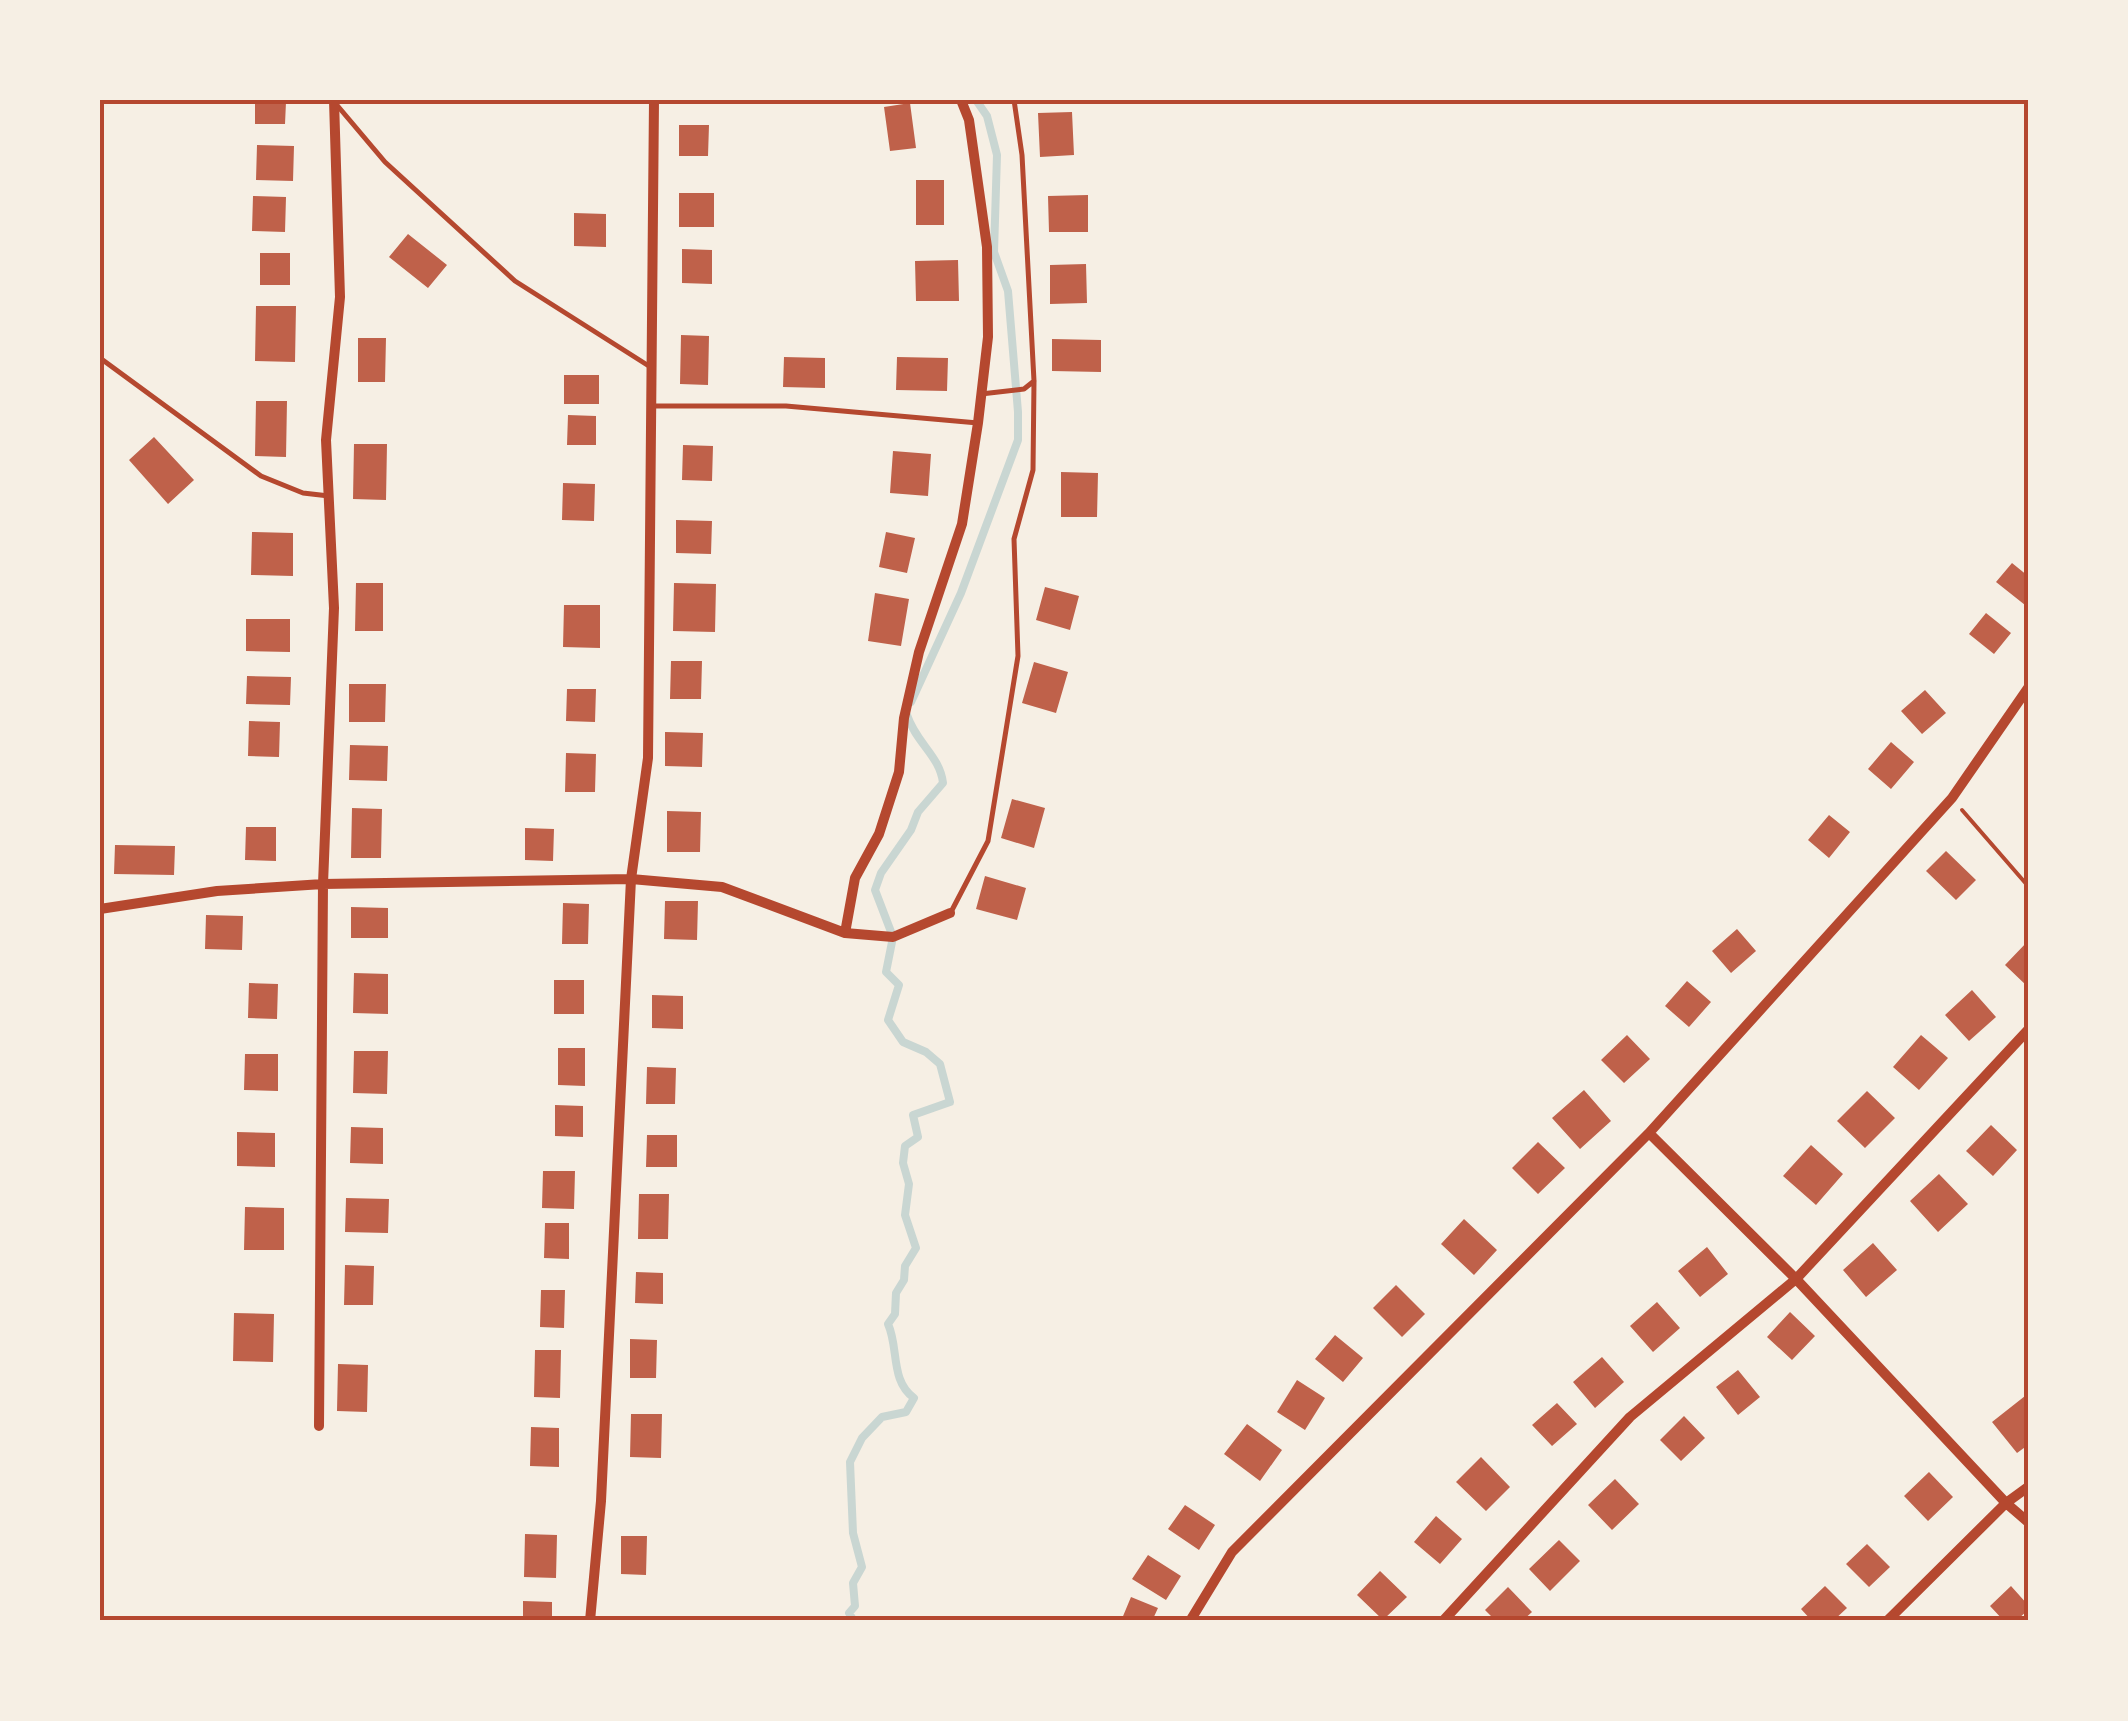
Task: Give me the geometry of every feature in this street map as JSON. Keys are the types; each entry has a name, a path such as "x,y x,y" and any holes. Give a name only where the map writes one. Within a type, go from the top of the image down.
{"street":[{"path":"590,1621 601,1501 631,879 648,758 654,100"},
{"path":"845,932 854,878 879,834 899,772 904,718 962,524 978,423 988,338 987,247 968,120 961,100"},
{"path":"319,1426 323,884 334,608 326,440 340,297 334,101"},
{"path":"1190,1621 1232,1552 1649,1133 1952,798 2028,688"},
{"path":"100,908 217,891 323,884 631,879 722,887 845,932 893,937 950,913"},
{"path":"1443,1621 1630,1417 1796,1279 2028,1030"},
{"path":"1649,1133 1796,1279 2028,1522"},
{"path":"1887,1621 2028,1486"}],"lane":[{"path":"950,913 988,840 1018,656 1014,539 1033,470 1034,380 1023,175 1014,100"},
{"path":"334,101 385,162 515,281 653,368"},
{"path":"100,358 260,476 303,493 329,496"},
{"path":"981,394 1024,389 1034,380"},
{"path":"652,406 786,406 978,423"}],"path":[{"path":"1952,798 2028,886"}],"building":[{"path":"255,102 286,102 285,124 255,124"},
{"path":"910,103 916,148 890,151 884,107"},
{"path":"1072,112 1074,155 1040,157 1038,113"},
{"path":"679,125 709,125 708,156 679,156"},
{"path":"257,145 294,146 293,181 256,180"},
{"path":"916,180 944,180 944,225 916,225"},
{"path":"679,193 714,193 714,227 679,227"},
{"path":"1088,195 1088,232 1049,232 1048,196"},
{"path":"253,196 286,197 285,232 252,231"},
{"path":"574,213 606,214 606,247 574,246"},
{"path":"408,234 447,265 428,288 389,257"},
{"path":"682,249 712,250 712,284 682,283"},
{"path":"260,253 290,253 290,285 260,285"},
{"path":"958,260 959,301 916,301 915,261"},
{"path":"1086,264 1087,303 1050,304 1050,265"},
{"path":"256,306 296,306 295,362 255,361"},
{"path":"681,335 709,336 708,385 680,384"},
{"path":"358,338 386,338 385,382 358,382"},
{"path":"1052,339 1101,340 1101,372 1052,371"},
{"path":"784,357 825,358 825,388 783,387"},
{"path":"897,357 948,358 947,391 896,390"},
{"path":"564,375 599,375 599,404 564,404"},
{"path":"256,401 287,401 286,457 255,456"},
{"path":"568,415 596,416 596,445 567,445"},
{"path":"154,437 194,480 168,504 129,460"},
{"path":"354,444 387,444 386,500 353,499"},
{"path":"683,445 713,446 712,481 682,480"},
{"path":"893,451 931,454 928,496 890,493"},
{"path":"1061,472 1098,473 1097,517 1061,517"},
{"path":"563,483 595,484 594,521 562,520"},
{"path":"676,520 712,521 711,554 676,553"},
{"path":"252,532 293,533 293,576 251,575"},
{"path":"886,532 915,538 907,573 879,567"},
{"path":"2012,563 2028,576 2025,605 1996,582"},
{"path":"356,583 383,583 383,631 355,631"},
{"path":"674,583 716,584 715,632 673,631"},
{"path":"1045,587 1079,596 1070,630 1036,620"},
{"path":"875,593 909,599 901,646 868,641"},
{"path":"564,605 600,605 600,648 563,647"},
{"path":"1986,613 2011,633 1994,654 1969,634"},
{"path":"246,619 290,619 290,652 246,651"},
{"path":"671,661 702,661 701,699 670,699"},
{"path":"1034,662 1068,672 1056,713 1022,703"},
{"path":"247,676 291,677 290,705 246,704"},
{"path":"349,684 386,684 385,722 349,722"},
{"path":"567,689 596,689 595,722 566,721"},
{"path":"1925,690 1946,713 1922,734 1901,711"},
{"path":"249,721 280,722 279,757 248,756"},
{"path":"665,732 703,733 702,767 665,766"},
{"path":"1891,742 1914,762 1891,789 1868,769"},
{"path":"350,745 388,746 387,781 349,780"},
{"path":"566,753 596,754 595,792 565,792"},
{"path":"1012,799 1045,808 1034,848 1001,838"},
{"path":"352,808 382,809 381,858 351,858"},
{"path":"667,811 701,812 700,852 667,852"},
{"path":"1829,815 1850,832 1829,858 1808,840"},
{"path":"246,827 276,827 276,861 245,860"},
{"path":"525,828 554,829 553,861 525,860"},
{"path":"115,845 175,846 174,875 114,874"},
{"path":"1946,851 1976,880 1956,900 1926,871"},
{"path":"985,876 1026,888 1017,920 976,909"},
{"path":"665,901 698,901 697,940 664,939"},
{"path":"563,903 589,904 588,944 562,944"},
{"path":"351,907 388,908 388,938 351,938"},
{"path":"206,915 243,916 242,950 205,949"},
{"path":"1737,929 1756,951 1731,973 1712,951"},
{"path":"2028,941 2028,987 2005,965"},
{"path":"354,973 388,974 388,1014 353,1013"},
{"path":"554,980 584,980 584,1014 554,1014"},
{"path":"1687,981 1711,1002 1689,1027 1665,1006"},
{"path":"249,983 278,984 277,1019 248,1018"},
{"path":"1972,990 1996,1017 1969,1041 1945,1015"},
{"path":"652,995 683,996 683,1029 652,1028"},
{"path":"1627,1035 1650,1059 1624,1083 1601,1060"},
{"path":"1921,1035 1948,1058 1919,1090 1893,1067"},
{"path":"558,1048 585,1048 585,1086 558,1085"},
{"path":"354,1051 388,1051 387,1094 353,1093"},
{"path":"245,1054 278,1054 278,1091 244,1090"},
{"path":"647,1067 676,1068 675,1104 646,1104"},
{"path":"1584,1090 1611,1121 1580,1149 1552,1118"},
{"path":"1867,1091 1895,1118 1865,1148 1837,1121"},
{"path":"555,1105 583,1106 583,1137 555,1136"},
{"path":"1991,1125 2017,1150 1993,1176 1966,1151"},
{"path":"351,1127 383,1128 383,1164 350,1163"},
{"path":"237,1132 275,1133 275,1167 237,1166"},
{"path":"647,1135 677,1135 677,1167 646,1167"},
{"path":"1538,1142 1565,1168 1538,1194 1512,1168"},
{"path":"1811,1145 1843,1174 1816,1205 1783,1176"},
{"path":"543,1171 575,1171 574,1209 542,1208"},
{"path":"1939,1174 1968,1204 1938,1232 1910,1201"},
{"path":"639,1194 669,1194 668,1239 638,1239"},
{"path":"346,1198 389,1199 388,1233 345,1232"},
{"path":"245,1207 284,1208 284,1250 244,1250"},
{"path":"1464,1219 1497,1250 1474,1275 1441,1244"},
{"path":"545,1223 569,1223 569,1259 544,1258"},
{"path":"1873,1243 1897,1270 1866,1297 1843,1270"},
{"path":"1707,1247 1728,1274 1700,1297 1678,1271"},
{"path":"345,1265 374,1266 373,1305 344,1305"},
{"path":"636,1272 663,1273 663,1304 635,1303"},
{"path":"1396,1285 1425,1314 1402,1337 1373,1308"},
{"path":"541,1290 565,1290 564,1328 540,1327"},
{"path":"1657,1302 1680,1328 1653,1352 1630,1326"},
{"path":"1790,1312 1815,1336 1792,1360 1767,1337"},
{"path":"234,1313 274,1314 273,1362 233,1361"},
{"path":"1335,1335 1363,1358 1343,1382 1315,1359"},
{"path":"630,1339 657,1340 656,1378 630,1378"},
{"path":"535,1350 561,1350 560,1398 534,1397"},
{"path":"1602,1357 1624,1382 1595,1408 1573,1382"},
{"path":"338,1364 368,1365 367,1412 337,1411"},
{"path":"1738,1370 1760,1397 1738,1415 1716,1387"},
{"path":"1297,1380 1325,1398 1305,1430 1277,1412"},
{"path":"2025,1396 2028,1445 2017,1453 1992,1422"},
{"path":"1557,1403 1577,1424 1552,1446 1532,1425"},
{"path":"631,1414 662,1414 661,1458 630,1457"},
{"path":"1684,1416 1705,1438 1681,1461 1660,1440"},
{"path":"1247,1424 1282,1450 1260,1481 1224,1454"},
{"path":"531,1427 559,1428 559,1467 530,1466"},
{"path":"1481,1457 1510,1487 1486,1511 1456,1482"},
{"path":"1929,1472 1953,1497 1928,1521 1904,1496"},
{"path":"1615,1479 1639,1504 1612,1530 1588,1505"},
{"path":"1185,1505 1215,1525 1199,1550 1168,1529"},
{"path":"1436,1516 1462,1539 1440,1564 1414,1542"},
{"path":"525,1534 557,1535 556,1578 524,1577"},
{"path":"621,1536 647,1536 646,1575 621,1574"},
{"path":"1559,1540 1580,1561 1550,1591 1529,1569"},
{"path":"1867,1544 1890,1567 1869,1587 1846,1564"},
{"path":"1148,1555 1181,1576 1166,1600 1132,1579"},
{"path":"1380,1571 1407,1597 1383,1620 1357,1595"},
{"path":"1825,1586 1847,1608 1833,1621 1812,1621 1801,1609"},
{"path":"2011,1586 2028,1610 2016,1621 2004,1621 1990,1606"},
{"path":"1508,1587 1532,1612 1522,1621 1496,1621 1485,1610"},
{"path":"1131,1597 1158,1608 1152,1621 1121,1621"},
{"path":"523,1601 552,1602 552,1621 523,1621"}],"waterway":[{"path":"911,702 961,593 1018,440 1008,291 994,252 997,155 987,116 976,100"},
{"path":"854,1621 849,1613 855,1606 853,1583 862,1567 853,1533 850,1462 862,1438 882,1417 906,1412 914,1398 901,1383 888,1324 895,1314 896,1293 904,1280 905,1266 916,1248 905,1215 909,1184 903,1163 905,1146 918,1137 913,1115 950,1102 940,1064 926,1052 903,1042 888,1020 899,985 886,972 893,937 875,890 918,812 943,783 937,765 907,715"}]}
